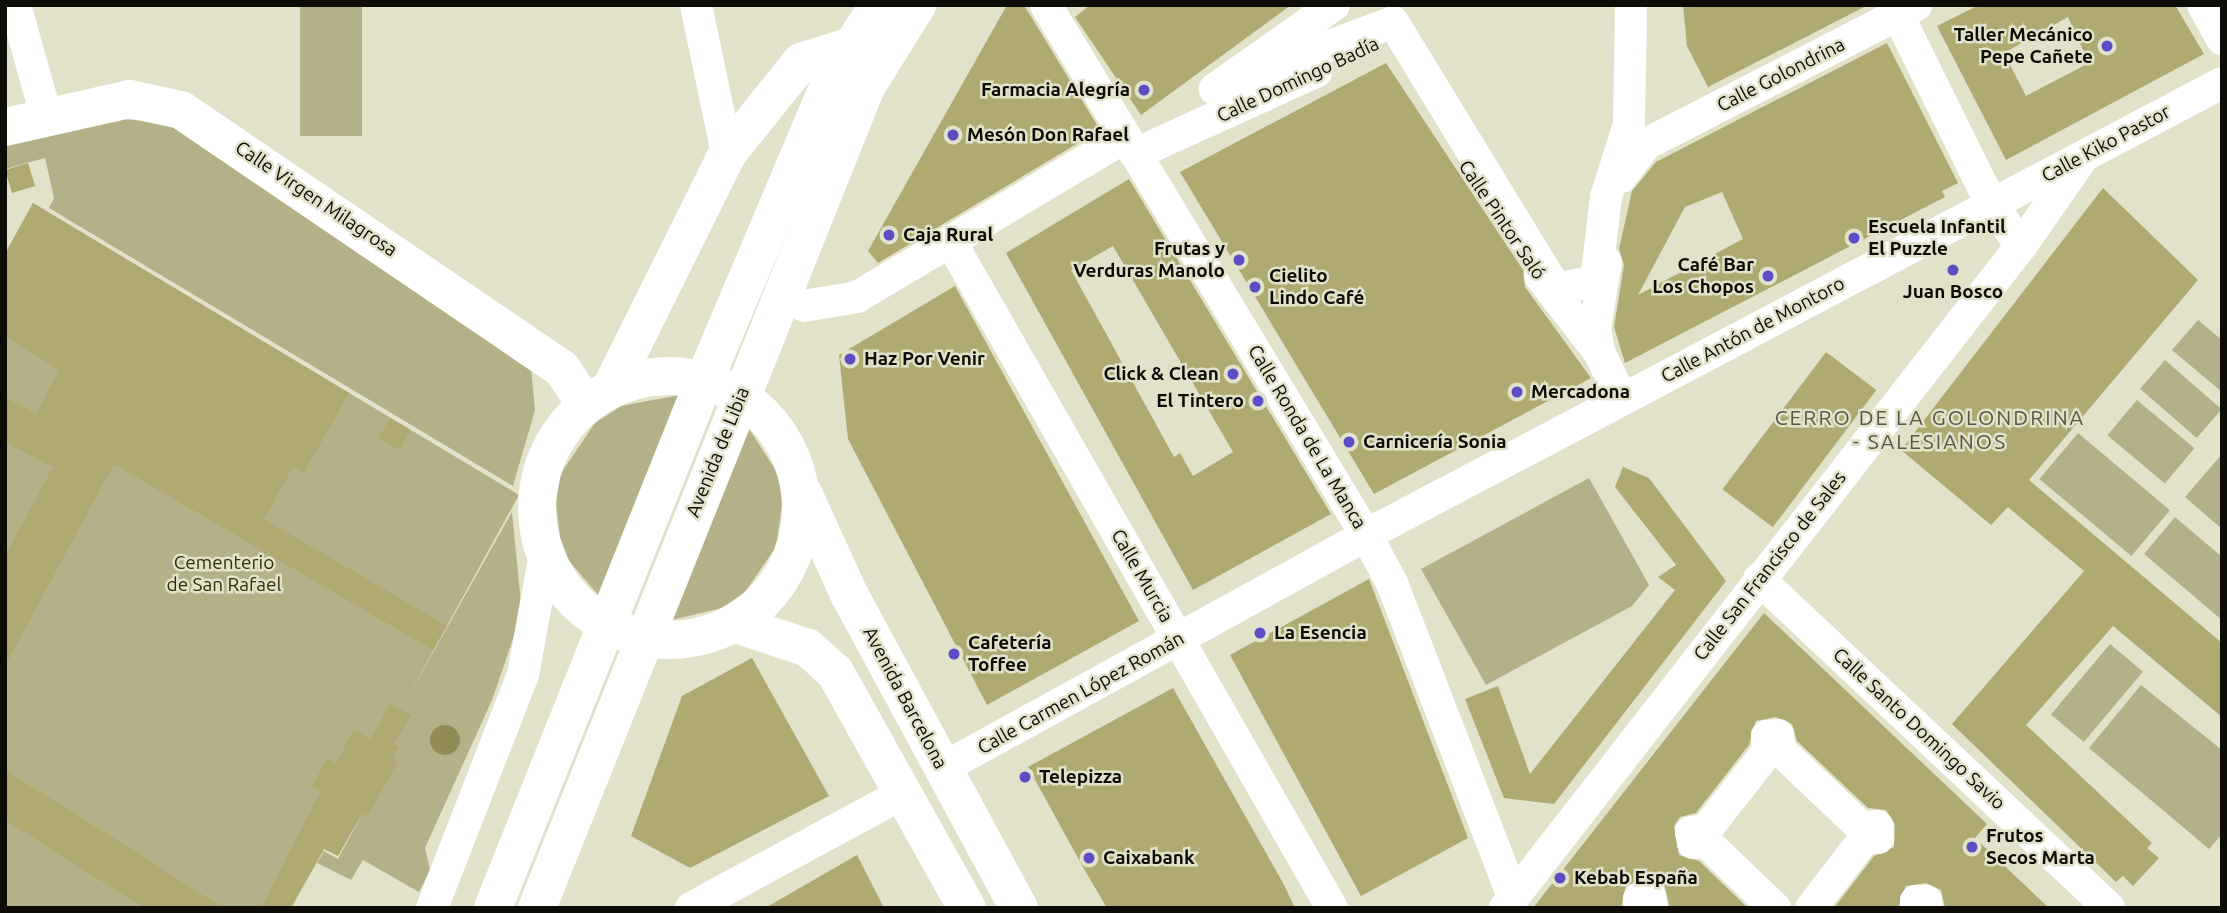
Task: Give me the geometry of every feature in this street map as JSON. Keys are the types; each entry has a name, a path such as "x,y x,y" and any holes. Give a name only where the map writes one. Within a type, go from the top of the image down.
{"main road":[{"name":"Avenida de Libia","path":"537,908 627,632 704,381 834,73 879,5"},
{"name":"Avenida de Libia","path":"494,908 740,396 866,87 917,5"},
{"path":"598,397 727,154 801,62 852,46"},
{"name":"Calle Virgen Milagrosa","path":"5,127 46,115 130,99 181,110 562,369 598,397"},
{"path":"640,379 704,381 740,396 768,419 788,450 799,484 795,549 781,579 733,623 705,635 627,632 570,596 545,554 537,489 546,457 563,428 598,397 640,379"},
{"name":"Avenida Barcelona","path":"799,484 849,594 1019,908"},
{"path":"733,623 808,648 835,672 967,908"}],"street":[{"path":"16,5 46,115"},
{"path":"696,5 727,154"},
{"name":"Calle Domingo Badía","path":"1204,123 1210,78 1311,5"},
{"path":"1334,5 1215,89 1393,22 1556,289 1596,281 1606,197 1629,124 1631,5"},
{"path":"1599,352 1595,327 1623,169 1646,144 1642,5"},
{"path":"2203,5 2222,39"},
{"name":"Calle Ronda de La Manca","path":"1054,8 1130,146 1366,535 1392,583 1522,905"},
{"path":"1902,8 1990,204 2021,246"},
{"name":"Calle Golondrina","path":"1646,144 1902,8"},
{"name":"Calle Domingo Badía","path":"804,306 857,297 1130,146 1204,123 1391,37"},
{"name":"Calle Pintor Saló","path":"1391,37 1450,132 1448,141 1579,333 1599,352 1622,399"},
{"name":"Calle Kiko Pastor","path":"1990,204 2222,83"},
{"name":"Calle San Francisco de Sales","path":"1522,905 1759,579 2021,246 2084,156"},
{"name":"Calle Antón de Montoro","path":"1366,535 1990,204"},
{"name":"Calle Murcia","path":"952,244 1332,908"},
{"name":"Calle Carmen López Román","path":"943,768 1366,535"},
{"path":"432,908 523,675 545,554"},
{"name":"Calle Santo Domingo Savio","path":"1759,579 2109,908"},
{"path":"1776,908 1706,842 1693,843 1691,832 1706,830 1768,751 1767,736 1778,735 1780,750 1861,827 1877,826 1878,838 1865,838 1811,908"},
{"path":"691,908 904,793"},
{"path":"1640,908 1639,899 1650,897 1652,908"},
{"path":"1916,908 1916,901 1926,901 1927,908"}],"green space":[{"path":"300,5 362,5 362,136 300,136"},
{"path":"110,118 168,123 531,366 535,410 513,486 49,208 54,198 45,158 5,169 5,144"},
{"name":"Cementerio de San Rafael","path":"33,203 519,495 404,704 512,512 521,603 516,630 492,700 425,848 430,870 419,892 363,860 351,880 317,863 324,851 338,859 362,814 324,849 291,908 5,908 5,254"},
{"path":"2198,320 2222,340 2222,392 2172,350"},
{"path":"2165,360 2222,409 2197,438 2140,389"},
{"path":"680,395 601,598 569,561 560,537 556,502 561,473 595,423 621,406"},
{"path":"2137,400 2194,448 2165,483 2107,435"},
{"path":"745,423 777,472 783,498 776,547 745,592 722,608 667,621"},
{"path":"2078,433 2170,510 2131,556 2039,479"},
{"path":"2222,454 2222,529 2185,497"},
{"path":"1589,478 1649,585 1632,606 1486,685 1421,569"},
{"path":"2175,517 2222,557 2222,620 2144,554"},
{"path":"2110,644 2143,672 2084,742 2051,714"},
{"path":"2141,685 2222,750 2222,834 2209,849 2089,748"}],"shaded area":[{"path":"445,725 456,729 460,740 456,751 445,755 434,751 430,740 434,729"}],"building":[{"path":"1007,5 1024,5 1100,130 878,263 868,251"},
{"path":"1090,5 1291,5 1141,115 1075,17"},
{"path":"1683,5 1868,5 1708,87 1687,46"},
{"path":"1979,5 2175,5 2204,54 2006,160 1937,26","holes":["2068,17 2089,63 2026,96 2004,53"]},
{"path":"1887,43 1958,183 1942,191 1945,197 1625,363 1614,327 1624,265 1619,249 1632,191 1656,162","holes":["1722,192 1743,239 1638,295 1685,207"]},
{"path":"1386,63 1523,270 1525,287 1591,378 1374,494 1180,172"},
{"path":"28,163 35,186 12,193 5,170"},
{"path":"1129,179 1331,514 1193,590 1006,253","holes":["1113,246 1233,452 1193,476 1180,453 1174,457 1071,270"]},
{"path":"2103,188 2198,280 2029,480 2222,643 2222,717 2113,626 2026,725 2152,843 2147,848 2159,858 2133,886 2123,876 2116,882 1952,724 2084,571 2008,507 1991,525 1901,450"},
{"path":"33,203 349,393 304,473 293,467 264,519 447,626 433,650 114,464 5,666 5,556 53,467 5,442 5,397 36,414 59,370 5,336 5,254"},
{"path":"955,286 1139,621 987,705 848,439 839,355"},
{"path":"1826,352 1876,390 1773,527 1722,489"},
{"path":"390,418 411,430 399,450 378,438"},
{"path":"1623,467 1649,478 1726,581 1554,804 1504,798 1465,699 1498,686 1530,774 1675,590 1658,577 1676,565 1615,487"},
{"path":"1369,579 1468,838 1361,896 1230,655"},
{"path":"1764,613 1987,824 1975,838 2049,908 1945,908 1941,890 1926,883 1906,886 1898,908 1834,908 1874,856 1894,847 1895,824 1886,810 1868,808 1797,741 1792,724 1776,717 1756,721 1749,745 1696,813 1680,817 1674,826 1679,855 1699,861 1748,908 1670,908 1664,884 1646,878 1626,886 1621,908 1533,908"},
{"path":"752,658 829,796 690,868 631,836 682,696"},
{"path":"1173,688 1295,908 1107,908 1084,869 1028,767"},
{"path":"390,704 411,715 394,744 399,747 393,758 398,762 367,817 362,814 338,856 324,849 291,908 261,908 321,790 312,786 327,759 335,764 354,730 371,739"},
{"path":"5,770 223,908 144,908 5,820"},
{"path":"857,855 884,908 765,908"}],"place":[{"name":"Taller Mecánico Pepe Cañete","path":"2107,46"},
{"name":"Farmacia Alegría","path":"1144,90"},
{"name":"Mesón Don Rafael","path":"953,135"},
{"name":"Caja Rural","path":"889,235"},
{"name":"Escuela Infantil El Puzzle","path":"1854,238"},
{"name":"Frutas y Verduras Manolo","path":"1239,260"},
{"name":"Juan Bosco","path":"1953,270"},
{"name":"Café Bar Los Chopos","path":"1768,276"},
{"name":"Cielito Lindo Café","path":"1255,287"},
{"name":"Haz Por Venir","path":"850,359"},
{"name":"Click & Clean","path":"1233,374"},
{"name":"Mercadona","path":"1517,392"},
{"name":"El Tintero","path":"1258,401"},
{"name":"Carnicería Sonia","path":"1349,442"},
{"name":"La Esencia","path":"1260,633"},
{"name":"Cafetería Toffee","path":"954,654"},
{"name":"Telepizza","path":"1025,777"},
{"name":"Frutos Secos Marta","path":"1972,847"},
{"name":"Caixabank","path":"1089,858"},
{"name":"Kebab España","path":"1560,878"}],"district":[{"name":"CERRO DE LA GOLONDRINA - SALESIANOS","path":"1930,429"}]}
